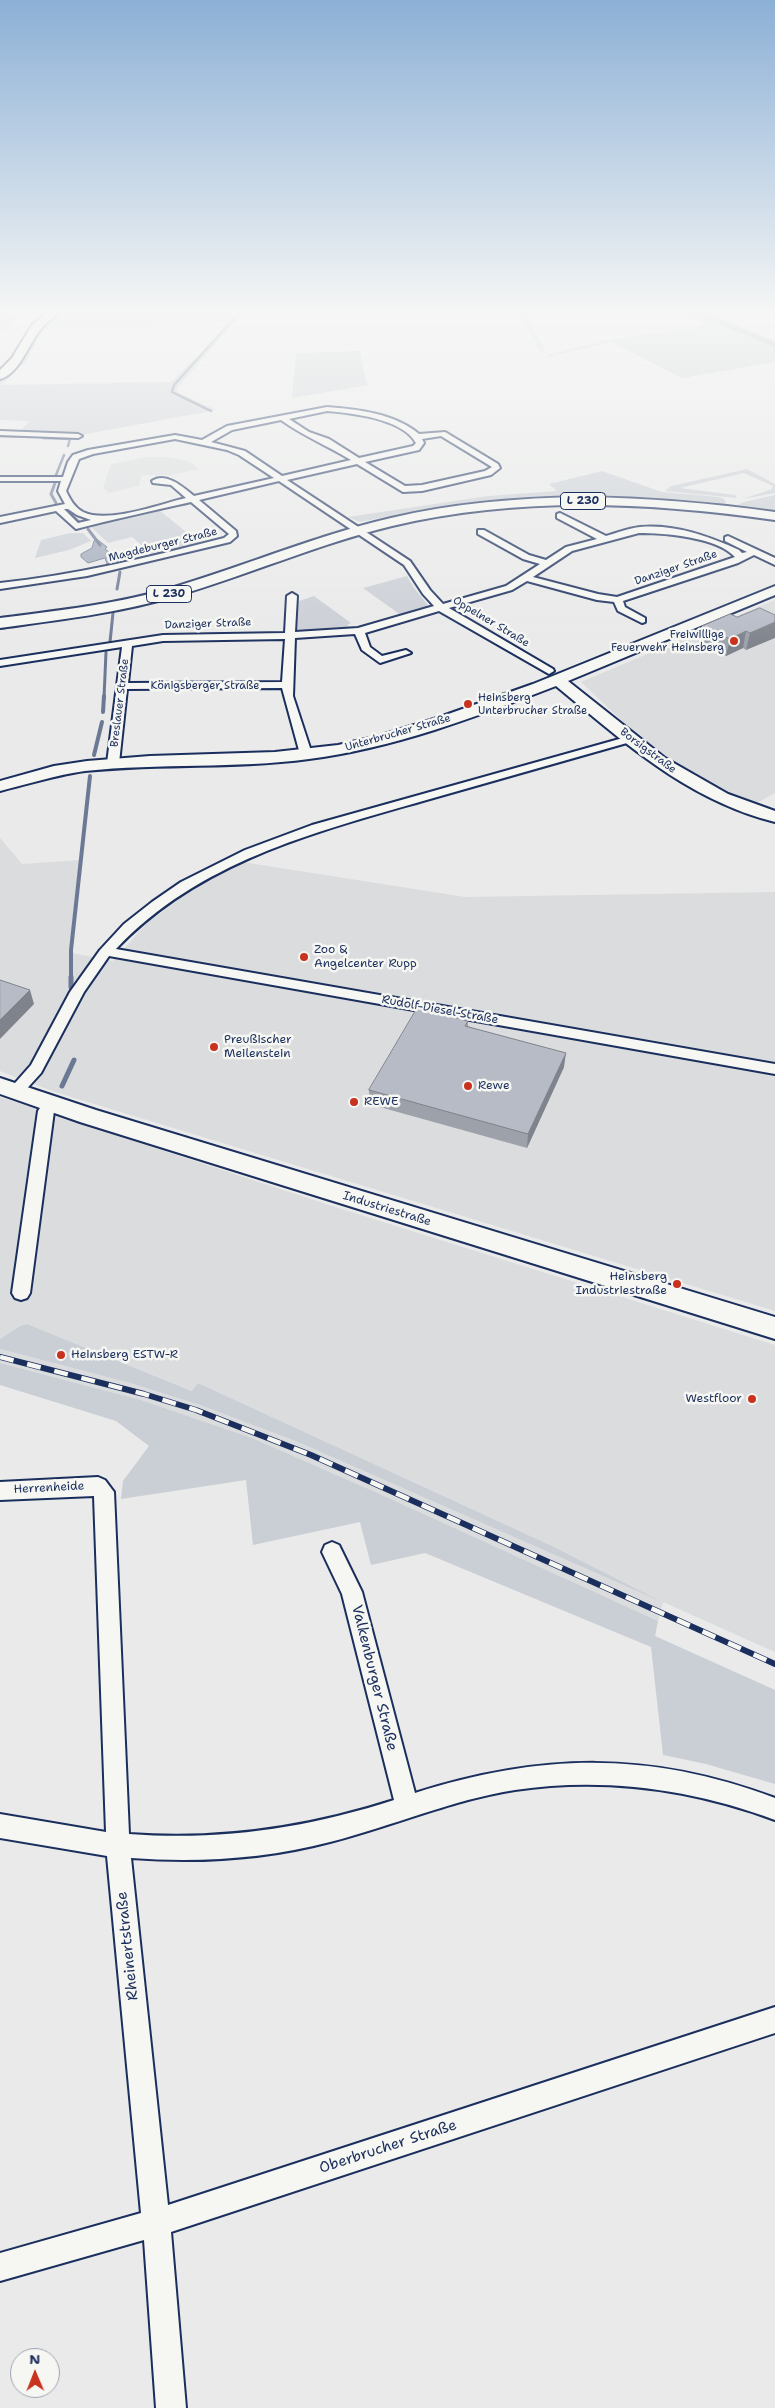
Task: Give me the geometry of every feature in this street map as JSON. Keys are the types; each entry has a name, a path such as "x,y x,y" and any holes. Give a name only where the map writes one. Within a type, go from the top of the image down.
{"main road":[{"name":"L 230","path":"0,623 124,606 191,588 360,530 422,516 478,508 582,501 692,506 775,516"}],"street":[{"path":"205,442 230,428 254,423"},
{"path":"289,423 306,434 326,442 396,487 412,490 488,473 496,468 494,464 442,434 436,433 417,437"},
{"path":"76,526 416,448 420,443 417,437 393,423"},
{"path":"0,433 78,436"},
{"name":"Oppelner Straße","path":"65,479 76,457 91,452 162,438 175,437 205,442 242,453 278,479 360,530 407,563 426,592 441,608 553,675"},
{"path":"0,479 65,479 62,491 68,506 78,513 90,517 105,518"},
{"name":"Magdeburger Straße","path":"0,586 74,578 109,571 228,540 233,536 233,533 173,483 156,481"},
{"path":"0,520 68,506"},
{"path":"58,508 83,533"},
{"path":"560,516 604,539"},
{"name":"Danziger Straße","path":"0,663 182,636 290,635 360,631 509,588 570,549 604,539 648,530 703,537 736,552 740,556"},
{"path":"481,532 526,557 548,563"},
{"name":"Danziger Straße","path":"703,537 715,533 775,562"},
{"name":"Danziger Straße","path":"527,578 597,597 618,600 735,561 740,556 755,552"},
{"name":"Unterbrucher Straße","path":"0,786 58,770 113,763 268,758 338,750 423,728 553,675 775,590"},
{"path":"292,596 287,685 288,696 306,754"},
{"path":"618,600 621,609 642,620"},
{"path":"360,631 366,648 380,660 406,653"},
{"name":"Breslauer Straße","path":"113,763 127,644"},
{"name":"Borsigstraße","path":"553,675 659,762 722,798 775,817"},
{"name":"Königsberger Straße","path":"122,686 287,685"},
{"path":"8,1088 36,1070 82,983 106,951 153,907 204,873 256,850 316,828 630,739"},
{"name":"Rudolf-Diesel-Straße","path":"106,951 775,1069"},
{"name":"Industriestraße","path":"8,1088 50,1104 775,1328"},
{"path":"22,1293 46,1111 50,1104"},
{"name":"Herrenheide","path":"0,1491 98,1486"},
{"name":"Rheinertstraße","path":"98,1486 104,1492 118,1845 156,2223 171,2408"},
{"name":"Valkenburger Straße","path":"332,1552 352,1592 407,1808"},
{"path":"0,1826 118,1845 206,1846 282,1840 350,1825 479,1786 546,1775 610,1773 685,1782 775,1808"},
{"name":"Oberbrucher Straße","path":"0,2267 156,2223 775,2020"}],"shaded area":[{"path":"27,423 144,423 81,435 19,433"},
{"path":"147,457 167,457 189,461 199,469 171,475 142,475 139,486 109,493 103,488 111,464"},
{"path":"747,469 775,484 775,493 743,499 772,489 773,486 744,473 680,488 735,495 737,498 665,491 671,486"},
{"path":"602,471 662,492 719,497 724,499 726,503 724,505 660,499 572,496 461,505 421,510 360,522 348,517 488,496 557,491 549,484"},
{"path":"775,495 775,511 737,505 744,502"},
{"path":"158,509 202,545 154,556 132,537 108,543 89,525"},
{"path":"70,533 83,533 91,541 69,550 35,558 41,540"},
{"path":"407,576 428,605 425,609 402,616 363,588"},
{"path":"314,596 351,623 347,625 351,629 300,632 295,629 296,602"},
{"path":"775,600 775,793 753,805 696,778 636,734 581,682"},
{"path":"0,838 22,864 81,860 72,953 113,961 147,923 199,885 242,862 465,897 775,892 775,1311 55,1092 0,1071"},
{"path":"0,1097 329,1205 775,1345 775,1652 663,1602 658,1621 380,1494 252,1438 141,1400 0,1363 0,1349 130,1383 200,1405 298,1442 651,1597 552,1546 198,1383 193,1391 27,1324 20,1326 0,1339"},
{"path":"27,1324 192,1391 198,1383 552,1546 662,1602 298,1442 200,1405 130,1383 0,1349 0,1339 20,1326"},
{"path":"0,1363 141,1400 252,1438 380,1494 658,1621 655,1636 775,1690 775,1784 706,1764 663,1755 651,1647 425,1553 371,1565 360,1522 253,1545 246,1480 121,1499 123,1481 149,1446 116,1421 0,1385"}],"water":[{"path":"98,540 107,547 105,549 123,562 107,564 105,558 88,563 81,557 81,554 92,548 94,541"}],"building":[{"path":"760,608 775,615 775,622 750,633 746,631 730,639 702,626 730,614 737,617"},
{"path":"0,980 30,990 0,1020"},
{"name":"Rewe","path":"418,1007 468,1021 465,1026 566,1053 528,1134 369,1090"}],"waterway":[{"path":"0,436 30,437"},
{"path":"43,438 70,439 68,446"},
{"path":"56,475 64,455"},
{"path":"55,483 51,494 56,503"},
{"path":"64,509 79,522"},
{"path":"88,529 100,545"},
{"path":"117,589 120,572"},
{"path":"110,642 113,613"},
{"path":"104,698 106,652"},
{"path":"103,712 104,696"},
{"path":"94,755 102,722"},
{"path":"71,987 71,950 90,776"},
{"path":"62,1086 74,1060"}],"railway":[{"path":"0,1357 144,1394 196,1410 311,1455 775,1664"}],"place":[{"name":"Freiwillige Feuerwehr Heinsberg","path":"734,641"},
{"name":"Heinsberg Unterbrucher Straße","path":"468,704"},
{"name":"Zoo & Angelcenter Rupp","path":"304,957"},
{"name":"Preußischer Meilenstein","path":"214,1047"},
{"name":"Rewe","path":"468,1086"},
{"name":"REWE","path":"354,1102"},
{"name":"Heinsberg Industriestraße","path":"677,1284"},
{"name":"Heinsberg ESTW-R","path":"61,1355"},
{"name":"Westfloor","path":"752,1399"}]}
